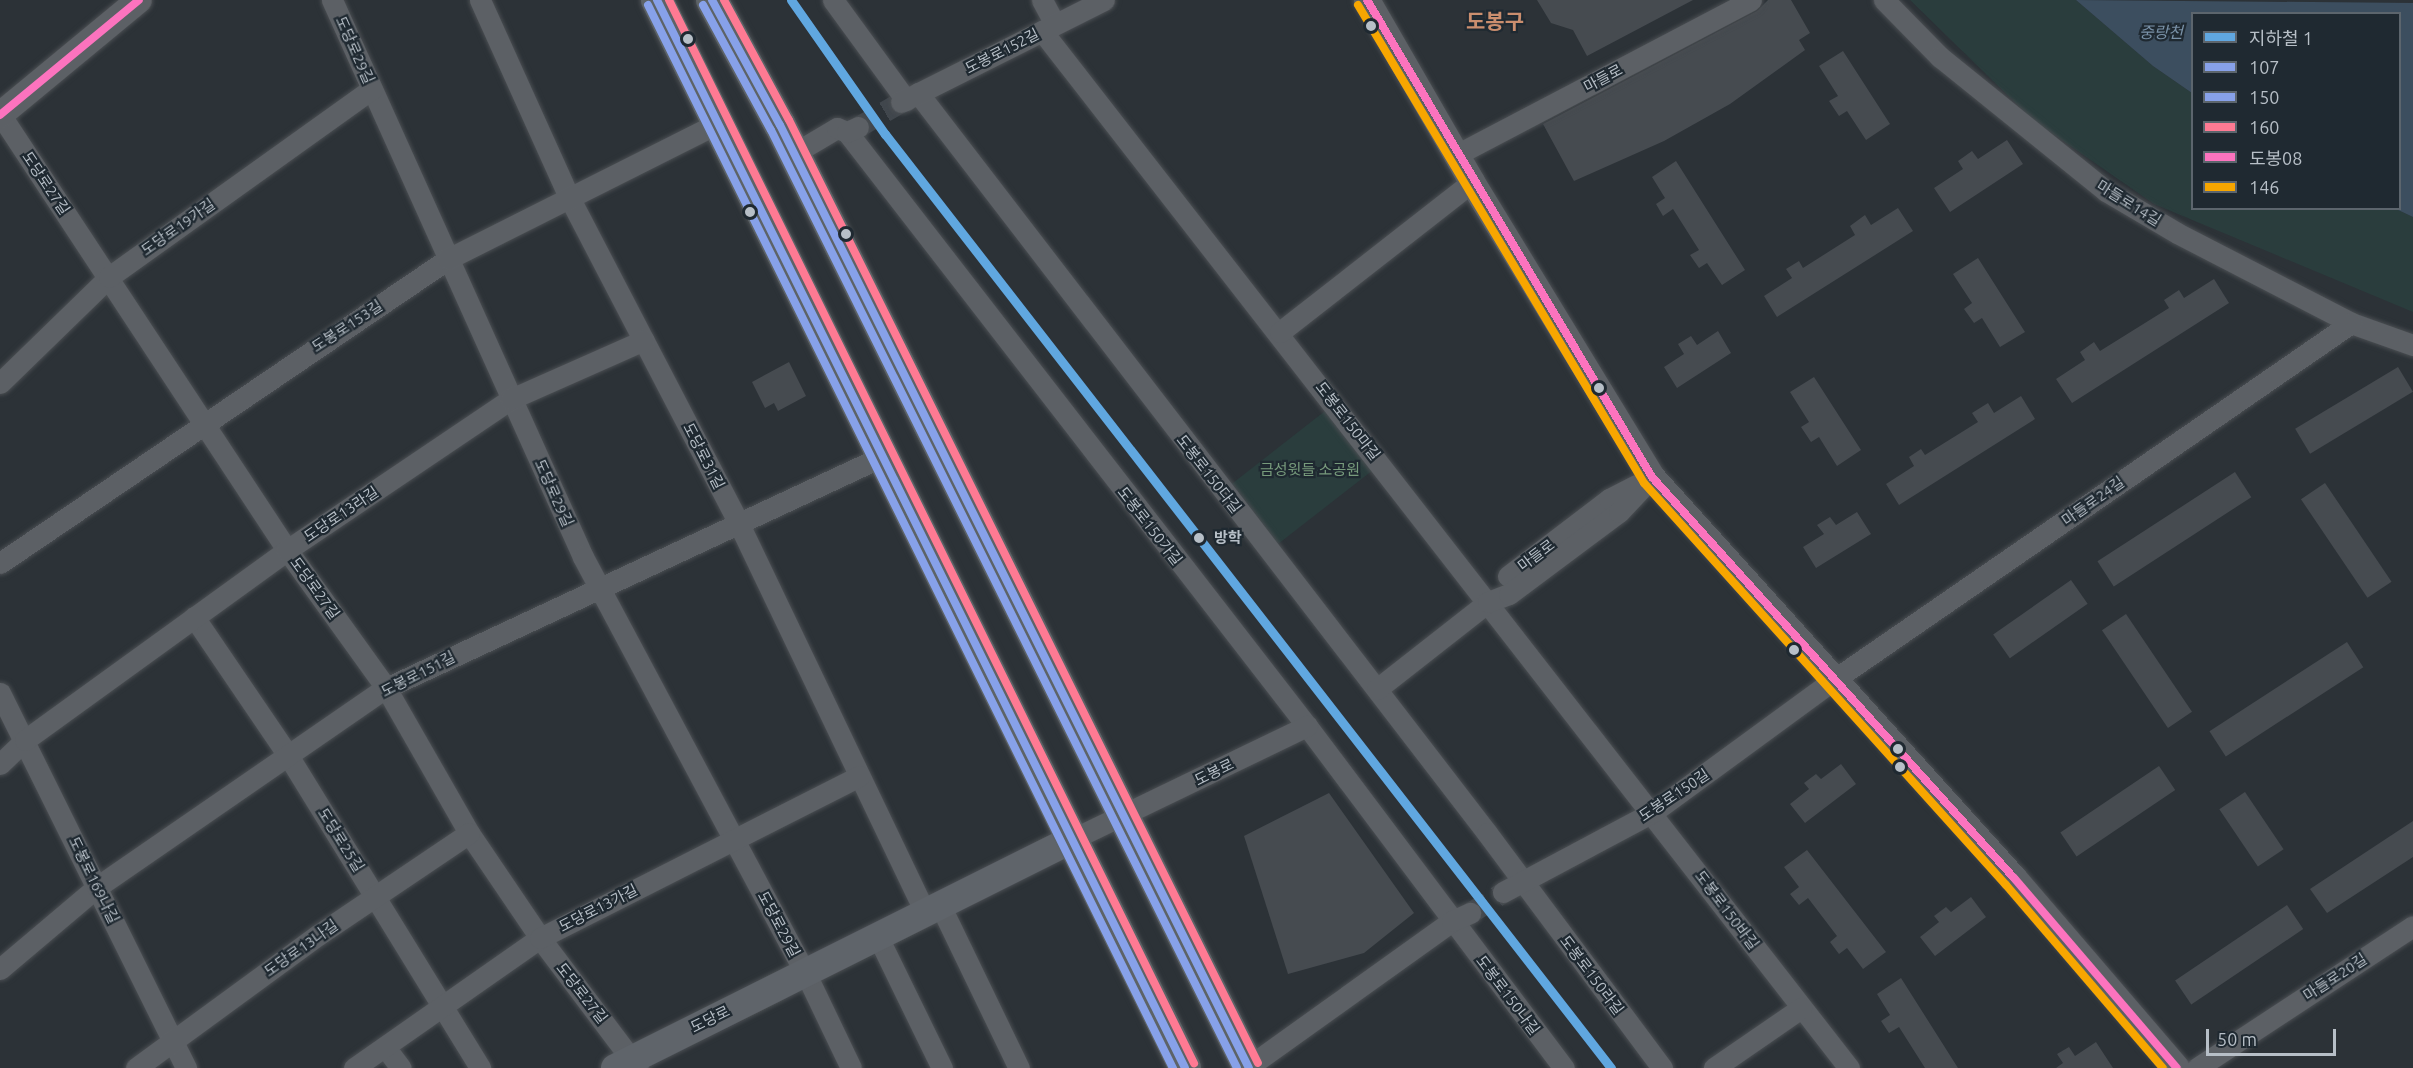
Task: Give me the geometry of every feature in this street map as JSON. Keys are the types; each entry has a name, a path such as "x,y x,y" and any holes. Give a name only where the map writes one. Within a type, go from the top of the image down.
{"main road":[{"path":"657,0 716,124 883,456 1185,1068"},
{"path":"712,0 794,154 1120,817 1248,1068"},
{"name":"도당로","path":"628,1065 805,972 1073,840"}],"street":[{"path":"0,114 139,0"},
{"name":"도당로29길","path":"332,0 598,587 805,972"},
{"name":"도당로31길","path":"480,0 570,199 740,524 859,776 934,910"},
{"name":"도봉로150다길","path":"833,0 1377,689 1522,883"},
{"name":"도봉로150마길","path":"1042,0 1049,28 1488,602 1653,812"},
{"name":"도봉로152길","path":"909,99 1104,0"},
{"path":"1367,0 1472,183 1652,477 2110,986 2177,1068"},
{"name":"마들로","path":"1456,155 1751,0"},
{"name":"마들로14길","path":"1884,0 1940,57 2106,190 2176,233 2350,323 2413,345"},
{"name":"도당로19가길","path":"0,383 109,277 372,89"},
{"name":"도당로27길","path":"0,114 287,550 386,688 470,833 540,939 628,1065"},
{"name":"도봉로153길","path":"0,563 204,421 448,260 716,124"},
{"name":"도봉로150가길","path":"794,154 837,128 852,130 1307,726 1461,917"},
{"path":"1280,332 1472,183"},
{"name":"마들로24길","path":"1835,679 2350,323"},
{"name":"도당로13라길","path":"0,764 25,740 287,550 511,399 644,340"},
{"name":"도봉로151길","path":"0,969 98,886 289,757 386,688 598,587 740,524 883,456"},
{"name":"마들로","path":"1377,689 1488,602 1509,594 1619,512 1652,477"},
{"name":"도당로25길","path":"194,617 289,757 376,896 439,1009 480,1068"},
{"name":"도봉로150길","path":"1503,892 1653,812 1835,679"},
{"name":"도봉로169나길","path":"0,693 98,886 186,1068"},
{"name":"도봉로","path":"1073,840 1307,726"},
{"name":"도당로13가길","path":"354,1068 540,939 733,838 859,776"},
{"name":"도봉로150바길","path":"1653,812 1801,1008 1850,1068"},
{"name":"도당로13나길","path":"136,1068 171,1040 470,833"},
{"name":"도봉로150라길","path":"1522,883 1662,1068"},
{"path":"934,910 1019,1068"},
{"path":"1248,1068 1461,917"},
{"name":"도봉로150나길","path":"1461,917 1564,1068"},
{"name":"마들로20길","path":"2197,1068 2413,926"},
{"path":"878,937 942,1068"},
{"path":"805,972 851,1068"},
{"path":"1714,1068 1801,1008"},
{"path":"385,1047 401,1068"}],"green space":[{"path":"1910,0 2076,0 2153,66 2191,92 2191,210 2398,210 2413,217 2413,312 2154,204 2033,120"},
{"name":"금성윗들 소공원","path":"1325,411 1372,471 1275,547 1228,487"}],"water":[{"name":"중랑천","path":"2076,0 2413,3 2413,217 2398,210 2401,210 2401,12 2191,12 2191,92 2153,66"}],"building":[{"path":"1537,0 1693,0 1587,56 1573,30 1551,23"},
{"path":"1768,0 1791,0 1810,33 1799,40 1805,50 1730,104 1664,141 1574,181 1543,124 1757,11"},
{"path":"1843,51 1890,124 1866,140 1847,111 1839,116 1829,101 1838,96 1819,66"},
{"path":"2007,140 2023,164 1950,212 1934,188 1963,169 1958,161 1972,151 1978,159"},
{"path":"1676,161 1745,270 1722,285 1707,263 1699,268 1690,255 1699,250 1673,209 1663,216 1656,204 1665,198 1652,177"},
{"path":"1898,208 1913,231 1777,317 1764,296 1792,278 1786,269 1799,261 1803,268 1855,235 1850,226 1865,215 1871,225"},
{"path":"1978,258 2025,332 2000,347 1982,318 1974,323 1964,309 1972,303 1953,274"},
{"path":"2214,279 2229,303 2072,403 2056,379 2085,360 2080,352 2094,342 2100,351 2169,308 2164,300 2179,290 2184,298"},
{"path":"1718,331 1731,353 1677,388 1664,367 1684,354 1678,344 1691,336 1697,345"},
{"path":"789,362 806,396 778,411 774,403 765,408 752,382"},
{"path":"2398,367 2413,392 2310,454 2295,429"},
{"path":"1814,377 1861,450 1837,466 1819,437 1811,442 1801,427 1809,422 1790,392"},
{"path":"2021,396 2035,419 1899,505 1886,484 1914,466 1909,457 1921,449 1925,455 1978,422 1972,413 1988,403 1994,413"},
{"path":"2235,472 2251,497 2114,586 2097,561"},
{"path":"2325,483 2392,582 2368,598 2301,499"},
{"path":"1857,512 1871,534 1816,568 1803,547 1824,534 1817,525 1830,517 1836,525"},
{"path":"2071,580 2088,604 2010,658 1993,634"},
{"path":"2126,614 2192,712 2168,728 2102,630"},
{"path":"2347,642 2363,667 2226,756 2209,731"},
{"path":"1841,764 1856,784 1805,823 1790,804 1809,789 1804,783 1816,774 1821,779"},
{"path":"2159,766 2175,790 2077,857 2060,833"},
{"path":"2245,792 2284,849 2258,867 2219,809"},
{"path":"1329,793 1414,913 1364,953 1288,974 1244,836"},
{"path":"2413,821 2413,857 2327,913 2310,889"},
{"path":"1807,850 1886,952 1863,969 1847,948 1839,954 1830,942 1837,936 1808,898 1799,905 1790,894 1799,887 1784,867"},
{"path":"1971,897 1986,917 1935,956 1920,937 1939,922 1934,916 1946,907 1951,912"},
{"path":"2287,905 2303,929 2191,1005 2175,980"},
{"path":"1901,978 1958,1068 1925,1068 1899,1027 1889,1033 1881,1021 1890,1015 1877,994"},
{"path":"2096,1042 2113,1068 2056,1068 2063,1063 2057,1054 2069,1047 2075,1056"}],"tunnel":[{"path":"858,127 901,102"},
{"path":"1470,913 1503,892"}],"metro line":[{"name":"1","path":"791,0 885,134 1611,1068"}],"transit line":[{"name":"도봉08","path":"0,115 139,0"},
{"name":"107","path":"657,0 1185,1068"},
{"name":"160","path":"669,0 1194,1063"},
{"name":"107","path":"712,0 780,125 1249,1068"},
{"name":"160","path":"724,0 789,120 1258,1063"},
{"name":"도봉08","path":"1367,0 1652,477 2014,878 2177,1068"},
{"name":"150","path":"648,5 1173,1068"},
{"name":"150","path":"703,5 771,130 1237,1068"},
{"name":"146","path":"1358,5 1644,483 2006,885 2163,1068"}],"place":[{"name":"방학","path":"1199,538"}],"district":[{"name":"도봉구","path":"1495,21"}]}
